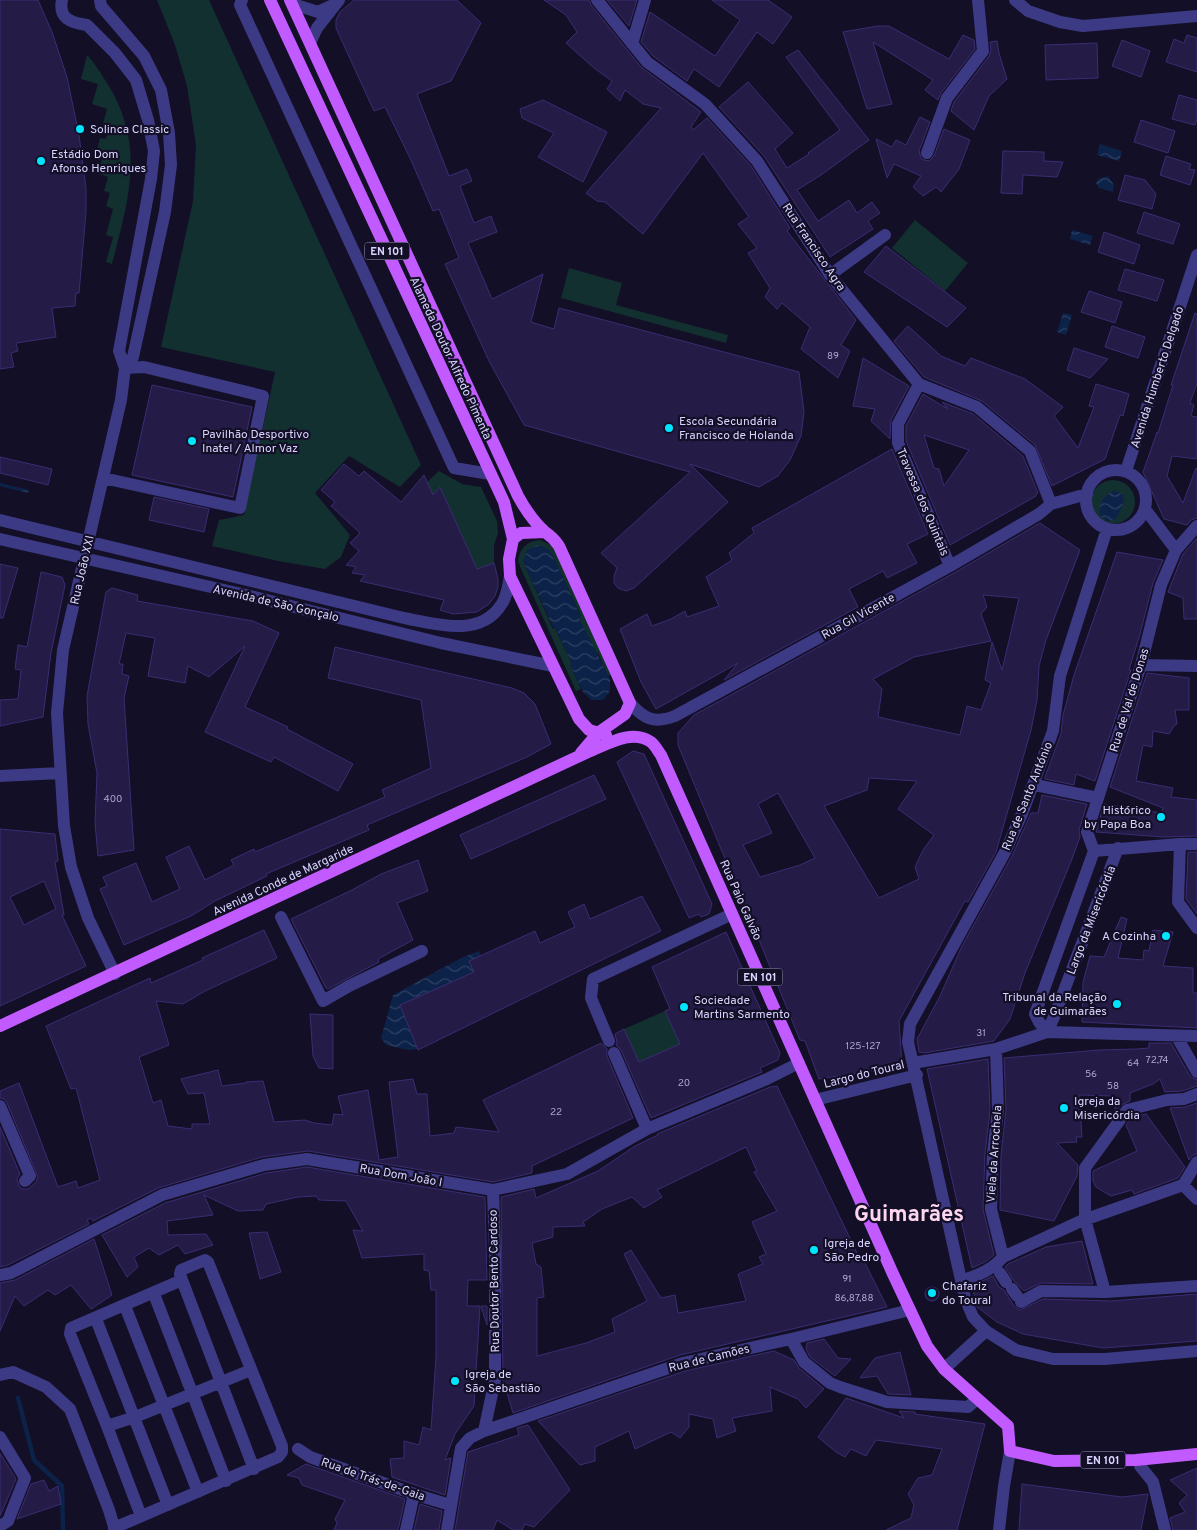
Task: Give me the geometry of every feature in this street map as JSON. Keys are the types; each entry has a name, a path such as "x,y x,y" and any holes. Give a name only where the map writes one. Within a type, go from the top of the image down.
{"main road":[{"name":"Alameda Doutor Alfredo Pimenta","path":"270,0 504,502 513,539 509,558 510,576 579,719 588,730 620,739"},
{"name":"Alameda Doutor Alfredo Pimenta","path":"292,2 518,496 527,512 559,546 630,703"},
{"path":"513,539 521,533 545,532"},
{"path":"598,733 620,718 628,709 630,703"},
{"name":"Avenida Conde de Margaride","path":"578,757 598,733"},
{"name":"Rua Paio Galvão","path":"620,739 632,737 652,742 661,754 815,1100"},
{"name":"Avenida Conde de Margaride","path":"0,1026 620,739"},
{"name":"Largo do Toural","path":"815,1100 910,1310"},
{"name":"EN 101","path":"910,1310 927,1346 944,1369 1008,1426 1010,1451 1054,1461 1136,1460 1197,1454"}],"street":[{"path":"62,0 63,13 68,20 75,24 87,24 116,53 136,80 150,128 154,151 151,179 119,351 125,368"},
{"path":"100,0 101,6 144,56 161,90 171,165 165,212 132,357 125,368"},
{"path":"242,0 240,5 454,468 490,474"},
{"name":"Rua Francisco Agra","path":"597,0 647,62 705,104 757,162 830,275 920,384 977,407 1030,451 1051,504"},
{"path":"632,44 645,0"},
{"path":"927,153 947,98 983,51 978,0"},
{"path":"1016,0 1028,10 1060,22 1083,26 1197,16"},
{"path":"292,2 318,12 337,2"},
{"path":"310,43 317,28 337,2"},
{"path":"830,275 885,235"},
{"name":"Avenida Humberto Delgado","path":"1126,471 1197,255"},
{"path":"103,478 240,508 263,396 144,367 125,368"},
{"name":"Rua João XXI","path":"115,974 88,918 72,866 64,826 57,713 63,650 121,400 125,368"},
{"name":"Travessa dos Quintais","path":"920,384 898,424 898,444 950,566"},
{"path":"1110,471 1126,471 1134,476 1142,485 1146,497 1145,509 1139,520 1130,527 1119,530 1107,529 1098,524 1090,515 1087,505 1087,494 1091,484 1100,475 1110,471"},
{"name":"Rua Gil Vicente","path":"630,703 639,713 648,718 658,720 675,716 950,566 1039,514 1051,504 1087,494"},
{"path":"1145,509 1176,550"},
{"name":"Avenida de São Gonçalo","path":"0,520 404,618 445,626 462,627 477,623 494,614 502,604 507,592 510,576"},
{"name":"Rua de Val de Donas","path":"1094,851 1087,832 1141,665 1161,585 1176,550 1197,526"},
{"name":"Rua de Santo António","path":"918,1069 908,1042 910,1024 1005,852 1025,807 1053,731 1060,676 1107,529"},
{"name":"Avenida de São Gonçalo","path":"0,539 441,642 553,666"},
{"path":"1141,665 1197,666"},
{"path":"0,776 60,773"},
{"path":"1040,786 1098,798"},
{"path":"1180,844 1178,902 1197,928"},
{"path":"1094,851 1197,844"},
{"name":"Largo da Misericórdia","path":"1047,1032 1118,848"},
{"name":"Largo da Misericórdia","path":"1047,1032 1035,1014 1094,851"},
{"path":"647,1129 591,998 593,979 732,914"},
{"path":"281,917 322,1001 422,951"},
{"path":"918,1069 996,1049 1047,1032 1177,1037 1197,1036"},
{"path":"1177,1037 1197,1072"},
{"name":"Viela da Arrochela","path":"996,1049 998,1110 990,1209 1008,1281"},
{"name":"Rua Dom João I","path":"0,1274 11,1273 162,1195 264,1165 307,1159 493,1190 568,1174 647,1129 767,1079 799,1063"},
{"name":"Largo do Toural","path":"815,1100 918,1069 961,1281 973,1317 986,1331"},
{"path":"1105,1292 1085,1219 1085,1168 1127,1110 1167,1100 1184,1099 1197,1094"},
{"path":"0,1106 30,1176 25,1181"},
{"path":"1008,1281 1085,1219 1183,1185 1197,1162"},
{"path":"1183,1185 1197,1199"},
{"name":"Rua Doutor Bento Cardoso","path":"484,1431 496,1380 496,1255 493,1190"},
{"path":"0,1375 13,1372 46,1388 70,1409 109,1510 114,1529 141,1516 226,1481 254,1469 278,1458 282,1452 282,1446 208,1262 202,1260 181,1270 180,1274 254,1469"},
{"path":"961,1281 979,1275 1041,1291 1105,1292 1197,1286"},
{"path":"141,1516 70,1334 72,1328 154,1294 182,1280"},
{"path":"154,1294 226,1481"},
{"path":"125,1306 198,1492"},
{"name":"Rua de Camões","path":"447,1530 461,1448 470,1438 484,1431 683,1363 910,1310"},
{"path":"96,1318 168,1505"},
{"path":"944,1369 986,1331 1016,1350 1053,1359 1105,1359 1197,1351"},
{"path":"791,1339 804,1362 830,1383 850,1390 887,1402 968,1407 976,1399"},
{"path":"107,1426 135,1417 251,1370"},
{"path":"0,1437 26,1478 8,1521 0,1526"},
{"name":"Rua de Trás-de-Gaia","path":"298,1449 310,1457 450,1505"},
{"path":"999,1530 1010,1451"},
{"path":"1140,1466 1153,1482 1166,1530"},
{"path":"406,1530 414,1494"}],"green space":[{"path":"157,0 209,0 421,465 400,487 349,456 315,493 350,535 341,557 325,569 278,561 212,546 219,520 244,515 275,372 161,347 193,201 196,145 187,86 175,45"},
{"path":"87,55 107,83 119,106 127,128 130,150 128,194 112,264 106,262 113,237 106,235 113,209 106,206 110,193 104,191 108,177 97,173 104,154 97,151 100,138 106,139 110,125 103,123 107,109 92,104 98,84 81,79"},
{"path":"915,220 968,263 945,291 892,248"},
{"path":"569,268 622,283 616,305 728,335 726,343 561,298"},
{"path":"439,471 462,484 481,487 497,521 498,533 494,545 494,563 477,569 440,487 433,495 428,484 425,484"},
{"path":"1117,480 1129,486 1134,493 1134,511 1129,518 1122,523 1109,524 1101,521 1094,514 1091,498 1094,490 1101,483"},
{"path":"540,540 553,546 613,674 608,676 598,653 596,654 579,618 581,616 552,554 525,566 553,629 555,628 572,664 570,665 581,689 576,691 518,562 524,546"},
{"path":"665,1011 680,1044 639,1062 624,1029"}],"water":[{"path":"1100,144 1122,151 1119,161 1097,155"},
{"path":"1108,176 1114,185 1113,192 1099,188 1096,183 1098,179"},
{"path":"1072,230 1093,236 1090,245 1070,239"},
{"path":"1063,313 1072,315 1066,335 1057,332"},
{"path":"0,483 29,490 28,493 0,486"},
{"path":"1114,491 1123,496 1123,504 1116,518 1107,521 1101,517 1100,505 1107,495"},
{"path":"538,545 548,549 552,554 581,617 579,618 610,679 610,691 603,700 591,700 583,692 556,629 554,629 525,566 523,561 527,550"},
{"path":"479,951 481,956 474,972 400,1005 418,1049 408,1050 386,1045 381,1038 393,995 463,957"}],"building":[{"name":"Estádio Dom Afonso Henriques","path":"0,0 38,0 52,32 67,77 79,135 86,188 86,212 79,293 76,293 75,306 52,308 56,337 16,343 18,351 11,353 14,367 0,369"},
{"name":"Escola Secundária Francisco de Holanda","path":"354,0 457,0 481,23 451,81 417,94 449,176 467,169 472,181 460,186 474,223 491,216 497,232 468,243 492,299 543,274 531,322 554,329 559,308 799,372 804,412 801,436 790,460 778,476 759,487 690,464 728,502 634,588 626,591 618,588 614,583 617,568 601,553 690,472 524,425 489,361 445,264 459,258 439,209 433,211 385,107 374,111 336,28 336,20 340,12"},
{"path":"544,0 589,0 641,67 701,112 691,127 693,130 707,118 751,166 790,228 787,231 856,320 841,345 850,351 838,378 801,349 810,327 782,303 777,309 765,297 770,288 748,253 757,248 738,224 749,217 703,153 643,234 605,202 597,201 586,193 661,108 643,104 625,90 620,101 607,89 612,81 566,43 577,32 566,15"},
{"path":"607,0 637,0 629,26"},
{"path":"712,0 768,0 792,17 773,44 757,32 719,87 694,69 687,81 653,56 641,42 650,12 715,56 740,20"},
{"path":"877,26 889,26 949,59 963,35 974,40 975,49 941,93 938,100 925,90 933,80 873,42 892,104 867,109 843,32"},
{"path":"1187,35 1197,38 1197,72 1166,62 1174,39 1184,43"},
{"path":"1122,40 1150,51 1141,77 1112,66"},
{"path":"997,41 1007,79 989,96 974,130 951,111 954,102 989,56 991,50 990,42"},
{"path":"1097,43 1098,78 1046,80 1045,45"},
{"path":"798,50 869,140 797,190 818,221 849,200 857,213 872,202 880,213 868,221 873,229 830,257 764,156 719,107 748,82 793,133 775,149 787,168 809,154 840,130 786,57"},
{"path":"1179,95 1197,100 1197,119 1195,125 1172,119"},
{"path":"543,100 607,132 583,182 538,157 554,133 522,118 520,109"},
{"path":"920,117 930,122 919,151 921,158 924,160 929,161 934,156 944,129 970,140 959,169 941,192 936,187 923,196 913,187 921,176 894,164 887,178 876,139 892,147 896,140 906,145"},
{"path":"1141,120 1175,131 1168,153 1134,142"},
{"path":"1003,151 1044,152 1044,161 1063,162 1057,177 1023,175 1022,194 1001,193"},
{"path":"1166,156 1191,164 1189,169 1195,170 1190,185 1160,175"},
{"path":"1125,175 1145,180 1156,194 1152,209 1118,200"},
{"path":"1144,212 1180,224 1173,244 1137,233"},
{"path":"1104,232 1140,245 1134,264 1098,252"},
{"path":"886,246 966,308 947,327 864,272"},
{"path":"1125,269 1164,280 1157,301 1118,290"},
{"path":"1089,291 1122,302 1115,323 1081,312"},
{"path":"1195,313 1197,314 1197,383 1190,403 1194,405 1191,416 1197,417 1197,459 1172,456 1167,476 1183,503 1197,469 1197,518 1191,520 1187,525 1164,519 1143,472 1158,433 1173,385 1171,385"},
{"path":"908,326 941,356 965,366 971,358 1025,379 1063,407 1054,416 1078,448 1094,407 1089,406 1096,384 1129,394 1123,416 1120,415 1105,459 1052,486 1035,445 982,401 924,377 894,341"},
{"path":"1112,326 1145,337 1138,358 1105,347"},
{"path":"1074,348 1108,359 1090,378 1067,370"},
{"path":"863,358 909,386 891,420 890,439 871,421 875,409 853,406"},
{"name":"Pavilhão Desportivo Inatel / Almor Vaz","path":"152,385 252,407 233,497 132,475"},
{"path":"923,394 948,409 942,402 973,414 1023,456 1038,493 1036,496 950,545 906,441 906,426","holes":["924,435 969,450 944,486 939,469 934,468"]},
{"path":"892,449 928,534 907,544 917,563 887,578 883,571 849,589 858,607 724,680 738,663 656,709 641,682 620,629 647,614 652,626 685,611 687,617 719,606 706,577 732,560 729,553 754,533 752,528"},
{"path":"0,457 52,469 48,485 0,473"},
{"path":"344,464 359,476 364,471 401,502 424,475 433,495 440,487 477,569 494,563 498,587 495,596 489,604 477,612 453,614 440,610 444,600 360,581 365,575 352,573 356,567 346,565 359,551 350,543 360,533 331,506 335,502 321,490"},
{"path":"154,497 209,509 204,532 149,520"},
{"path":"1040,523 1080,550 1046,640 1039,666 1037,700 1031,730 996,852 968,902 965,901 899,1021 902,1066 819,1079 805,1041 800,1040 757,935 748,919 738,890 678,745 678,733 694,715 954,573","holes":["983,595 1019,598 1002,670 992,642 985,680 991,683 981,710 967,706 960,735 878,717 882,689 873,679 914,657 991,641 981,614 987,607","869,778 917,781 898,809 934,835 923,850 915,867 919,879 879,898 824,806 867,790","778,793 815,858 800,865 760,877 743,845 772,833 758,804"]},
{"path":"1197,538 1197,619 1184,619 1183,598 1168,592 1183,554"},
{"path":"1117,552 1163,560 1153,583 1129,670 1131,670 1095,781 1076,774 1074,785 1045,779 1061,734 1063,715 1074,675"},
{"path":"0,564 18,568 3,618 0,618"},
{"path":"41,572 62,577 65,585 51,653 43,717 0,726 0,700 18,699 21,670 15,669 18,645 27,647"},
{"path":"112,588 138,595 137,601 253,621 279,633 245,707 288,727 287,729 353,764 338,791 274,757 271,762 205,732 245,646 209,677 188,666 185,683 148,676 155,638 126,633 119,664 123,664 122,674 129,676 124,698 134,850 98,856 95,823 97,773 88,724 87,696 106,592"},
{"path":"335,647 512,688 524,693 535,704 551,744 527,757 367,825 369,830 266,874 267,876 215,901 191,916 124,945 100,889 107,886 103,877 136,863 152,902 180,889 166,857 189,846 205,880 234,865 231,860 254,849 255,852 385,797 382,790 431,768 421,700 328,678"},
{"path":"1147,673 1189,678 1189,710 1175,710 1177,724 1169,734 1153,731 1152,747 1143,745 1136,781 1173,788 1171,797 1197,800 1197,836 1164,837 1096,832 1104,804 1161,813 1163,808 1110,787"},
{"path":"633,751 644,754 712,904 709,914 701,917 699,914 689,918 617,762"},
{"path":"594,775 606,799 471,859 460,835"},
{"path":"1042,795 1087,804 1079,830 1080,837 1025,973 1010,1019 994,1041 924,1053 919,1052 917,1039 940,996 962,946 1012,856 1031,813 1038,813"},
{"path":"0,829 55,834 58,861 55,862 64,915 62,915 86,966 0,1006","holes":["44,881 56,909 24,925 10,897"]},
{"path":"1188,852 1197,852 1197,914 1186,899"},
{"path":"418,860 428,891 397,903 413,940 378,959 379,962 328,989 326,988 291,919 381,874"},
{"path":"642,896 661,931 418,1050 400,1005 474,972 469,961 535,931 540,943 575,927 568,912 584,904 590,919"},
{"path":"1121,917 1127,919 1118,958 1143,960 1144,950 1149,951 1153,930 1173,932 1163,966 1193,968 1193,993 1197,993 1197,1028 1082,1022 1083,982 1090,956 1104,957"},
{"path":"264,930 277,958 205,991 183,1004 156,1001 169,1045 139,1057 153,1103 161,1100 168,1126 192,1129 192,1124 210,1124 204,1093 188,1094 181,1079 218,1070 222,1086 263,1081 274,1122 305,1120 332,1125 334,1114 343,1115 338,1096 368,1090 379,1160 398,1157 389,1082 413,1079 417,1094 427,1094 430,1136 454,1133 456,1127 499,1132 483,1100 601,1043 607,1049 607,1056 633,1118 532,1166 532,1173 493,1182 308,1151 262,1157 158,1188 93,1221 91,1218 87,1220 89,1224 8,1265 0,1267 0,1127 20,1174 17,1179 19,1186 22,1189 28,1189 36,1182 38,1177 7,1103 4,1099 0,1098 0,1091 19,1083 58,1187 76,1181 78,1188 100,1180 76,1088 71,1089 46,1026 150,978 151,983"},
{"path":"726,932 780,1053 778,1060 760,1068 762,1072 651,1118 621,1050 616,1045 615,1034 624,1029 639,1062 680,1044 665,1011 670,1009 652,967"},
{"path":"310,1014 333,1015 333,1069 319,1068 313,1056"},
{"path":"1149,1043 1171,1043 1190,1076 1197,1080 1197,1086 1182,1091 1165,1092 1160,1079 1153,1084 1130,1093 1130,1101 1121,1105 1115,1112 1115,1103 1111,1103 1111,1096 1079,1095 1082,1137 1076,1137 1077,1142 1057,1143 1078,1165 1077,1176 1054,1221 1000,1210 1001,1155 1006,1110 1004,1058 1149,1048"},
{"path":"988,1059 990,1110 985,1154 983,1209 994,1255 972,1268 927,1069"},
{"path":"777,1086 858,1255 862,1257 887,1307 680,1355 513,1413 503,1380 501,1197 534,1189 536,1198 598,1171 635,1146 657,1134 770,1087","holes":["746,1147 757,1171 754,1172 777,1211 752,1222 766,1254 759,1257 763,1264 738,1274 746,1301 678,1313 675,1295 661,1298 631,1250 624,1254 647,1301 612,1319 615,1332 586,1343 537,1356 537,1298 544,1297 541,1267 536,1264 532,1243 553,1237 553,1227 585,1226 583,1222 602,1209 632,1197 644,1208 662,1197 657,1190"]},
{"path":"1197,1103 1197,1154 1193,1155 1189,1160 1170,1108 1185,1107"},
{"path":"1146,1114 1185,1167 1178,1178 1134,1194 1132,1190 1111,1196 1096,1187 1093,1181 1093,1171 1137,1151 1126,1125 1132,1117"},
{"path":"307,1167 485,1197 487,1280 468,1280 467,1306 480,1306 474,1406 455,1434 445,1460 451,1458 445,1495 392,1477 390,1459 404,1458 404,1441 419,1445 423,1427 431,1430 436,1357 436,1290 431,1290 429,1271 424,1270 424,1254 362,1258 353,1230 363,1231 346,1201 319,1200 316,1196 298,1197 266,1204 263,1210 238,1211 204,1195 213,1215 167,1221 168,1235 206,1234 213,1245 185,1254 178,1245 159,1255 149,1248 134,1257 138,1267 127,1277 102,1235 165,1203 266,1173"},
{"path":"267,1232 281,1272 260,1279 249,1233"},
{"path":"94,1239 112,1295 91,1309 71,1285 55,1295 48,1290 24,1306 15,1296 0,1331 0,1283 15,1280"},
{"path":"1082,1241 1093,1284 1041,1283 1024,1291 1014,1281 1005,1267 1046,1247"},
{"path":"993,1276 1014,1306 1020,1310 1043,1299 1111,1301 1197,1294 1197,1341 1103,1348 1023,1334 997,1322 977,1307 973,1290 976,1284"},
{"name":"Chafariz do Toural","path":"932,1287 937,1289 939,1294 937,1299 932,1301 927,1299 925,1294 927,1289"},
{"path":"481,1306 487,1306 487,1325"},
{"path":"824,1339 838,1358 851,1359 835,1376 810,1357 806,1349 807,1343"},
{"path":"774,1351 794,1360 799,1368 824,1389 806,1408 798,1399 770,1387 772,1411 732,1418 736,1431 717,1438 713,1419 689,1414 689,1427 680,1438 671,1432 635,1449 629,1431 595,1447 595,1461 580,1465 538,1421 685,1371"},
{"path":"900,1352 911,1395 888,1394 877,1376 860,1378 875,1358"},
{"path":"846,1398 904,1418 899,1411 985,1424 957,1530 886,1530 911,1518 914,1505 908,1494 918,1478 932,1475 942,1449 876,1440 866,1456 851,1449 845,1457 818,1437"},
{"path":"528,1425 570,1490 534,1527 525,1524 522,1530 513,1530 497,1520 493,1530 455,1530 468,1452 519,1435 517,1428"},
{"path":"0,1453 16,1479 0,1516"},
{"path":"306,1464 405,1499 398,1530 334,1530 337,1523 335,1519 345,1500 302,1485 299,1478 287,1475"},
{"path":"1197,1468 1197,1530 1173,1530 1170,1518 1185,1512 1179,1503 1187,1495 1170,1480"},
{"path":"44,1480 49,1491 58,1486 61,1504 17,1519 31,1484"},
{"path":"1022,1484 1122,1497 1148,1494 1141,1530 1019,1530"},
{"path":"420,1504 442,1511 439,1530 414,1530"}],"waterway":[{"path":"18,1398 34,1460 62,1486 63,1530"}],"place":[{"name":"Solinca Classic","path":"80,129"},
{"name":"Estádio Dom Afonso Henriques","path":"41,161"},
{"name":"Escola Secundária Francisco de Holanda","path":"669,428"},
{"name":"Pavilhão Desportivo Inatel / Almor Vaz","path":"192,441"},
{"name":"Histórico by Papa Boa","path":"1161,817"},
{"name":"A Cozinha","path":"1166,936"},
{"name":"Tribunal da Relação de Guimarães","path":"1117,1004"},
{"name":"Sociedade Martins Sarmento","path":"684,1007"},
{"name":"Igreja da Misericórdia","path":"1064,1108"},
{"name":"Igreja de São Pedro","path":"814,1250"},
{"name":"Chafariz do Toural","path":"932,1293"},
{"name":"Igreja de São Sebastião","path":"455,1381"}],"district":[{"name":"Guimarães","path":"909,1213"}]}
